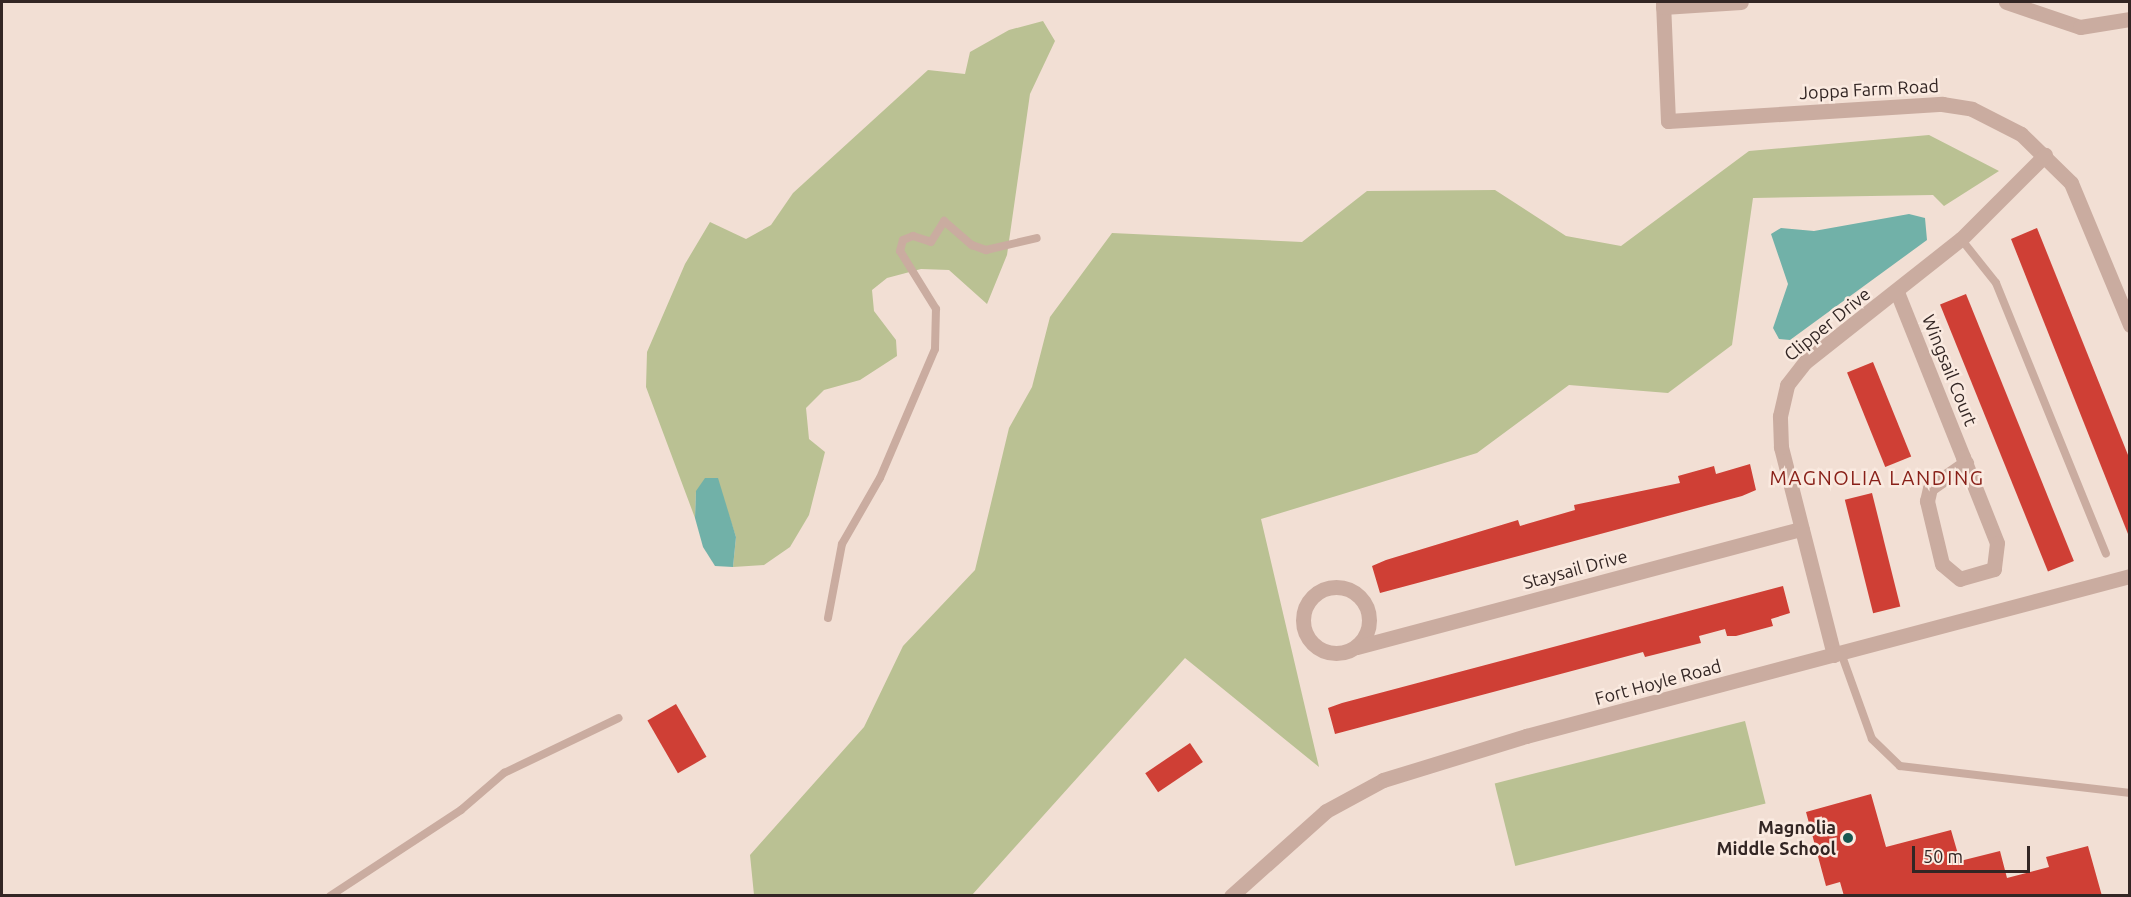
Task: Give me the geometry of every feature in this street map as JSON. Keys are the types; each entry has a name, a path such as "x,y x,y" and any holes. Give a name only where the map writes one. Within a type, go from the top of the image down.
{"street":[{"path":"1663,4 1741,2"},
{"path":"2006,2 2080,27 2130,19"},
{"name":"Joppa Farm Road","path":"1663,4 1668,121 1942,104 1997,119 2046,155 2071,183 2130,325"},
{"name":"Clipper Drive","path":"1837,654 1802,529 1779,433 1787,385 1805,362 1897,292 1961,239 2046,155"},
{"name":"Wingsail Court","path":"1897,292 1966,463 1998,543 1999,559 1984,575 1960,579 1942,564 1927,501 1930,488 1966,463"},
{"name":"Staysail Drive","path":"1358,647 1368,627 1366,605 1350,590 1318,592 1305,609 1310,639 1327,651 1358,647 1802,529"},
{"name":"Fort Hoyle Road","path":"1231,896 1326,811 1383,780 1837,654 2129,578"}],"lane":[{"path":"828,618 843,544 880,478 935,349 936,309 900,251 903,240 913,237 931,242 944,221 986,250 1037,238"},
{"path":"1961,239 1996,283 2106,554"},
{"path":"1837,654 1872,739 1900,766 2130,793"},
{"path":"330,896 461,810 504,773 619,718"}],"green space":[{"path":"1043,21 1055,41 1030,94 1007,255 987,304 949,270 921,269 887,278 872,290 874,311 896,340 897,356 860,380 824,390 806,408 809,439 825,452 809,515 790,547 764,565 733,567 736,537 727,510 696,491 695,518 646,387 647,352 685,264 710,222 746,239 771,225 793,193 928,70 965,74 970,52 1009,30"},
{"path":"1929,135 1999,171 1944,206 1933,195 1753,198 1732,345 1668,393 1569,385 1477,453 1261,519 1319,767 1185,658 972,895 754,895 750,855 864,727 903,646 975,570 1009,428 1032,387 1050,317 1112,233 1302,242 1367,191 1495,190 1566,236 1621,246 1749,151"},
{"path":"1745,721 1766,803 1515,866 1495,783"}],"water":[{"path":"1909,214 1925,218 1927,240 1790,340 1779,339 1773,328 1788,284 1771,234 1781,228 1814,231"},
{"path":"705,478 718,478 736,537 733,567 715,566 703,547 695,518 696,491"}],"building":[{"path":"2037,228 2130,460 2130,539 2011,239"},
{"path":"1966,294 2074,561 2048,572 1940,304"},
{"path":"1873,362 1911,457 1885,467 1847,372"},
{"path":"1750,464 1756,490 1742,496 1380,593 1372,566 1386,560 1518,520 1520,526 1575,510 1574,505 1680,483 1678,476 1714,466 1716,474"},
{"path":"1872,493 1900,607 1873,613 1845,500"},
{"path":"1783,586 1790,613 1771,619 1773,626 1736,636 1727,636 1725,629 1699,636 1701,643 1645,657 1643,652 1335,734 1328,708 1342,703"},
{"path":"676,704 706,757 678,773 647,720"},
{"path":"1190,743 1203,762 1158,792 1145,773"},
{"name":"Magnolia Middle School","path":"1871,794 1886,847 1951,830 1960,861 2000,851 2007,878 2049,867 2046,857 2088,846 2102,896 1844,896 1840,882 1826,886 1806,812"}],"place":[{"name":"Magnolia Middle School","path":"1848,838"}],"district":[{"name":"MAGNOLIA LANDING","path":"1877,477"}]}
